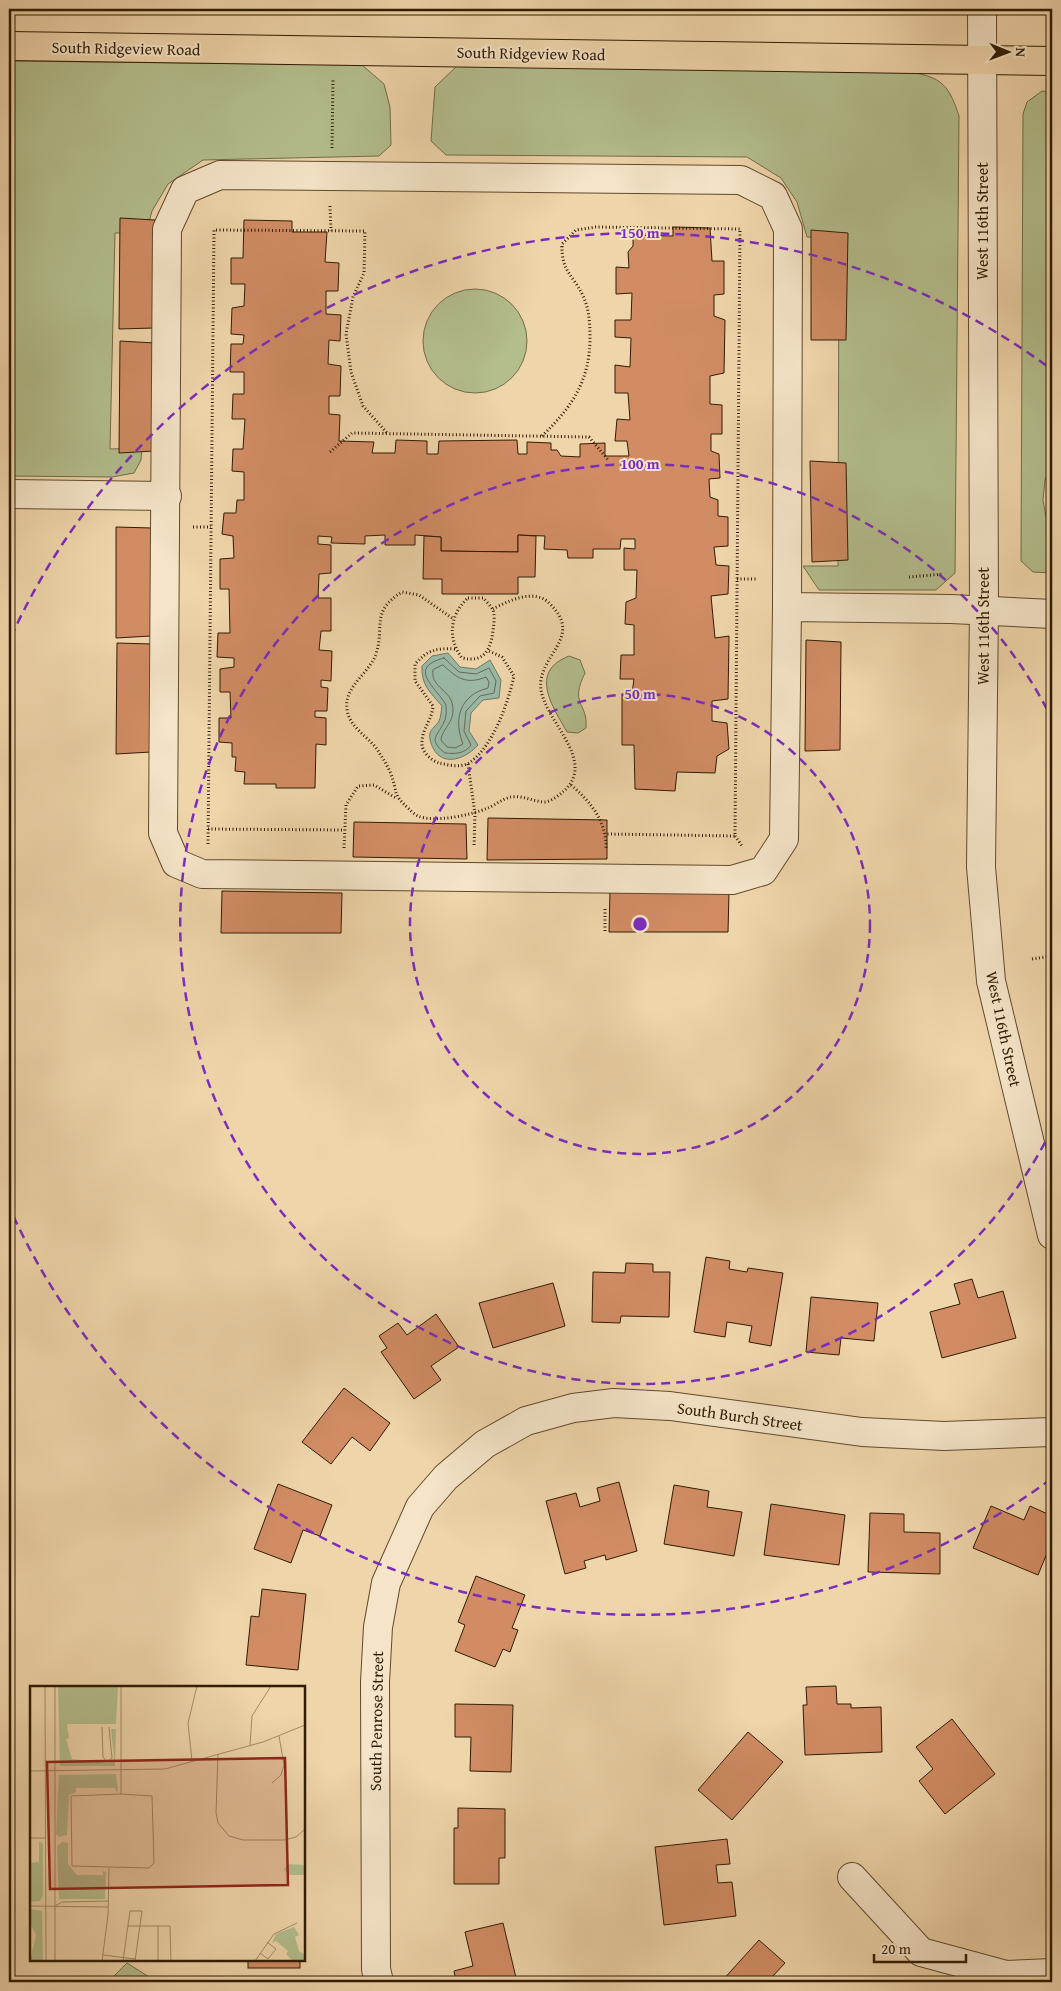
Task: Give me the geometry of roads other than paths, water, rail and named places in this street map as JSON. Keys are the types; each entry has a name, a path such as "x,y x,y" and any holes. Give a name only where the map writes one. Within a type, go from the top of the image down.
{"main road":[{"name":"South Ridgeview Road","path":"9,46 1052,61"}],"street":[{"name":"West 116th Street","path":"982,9 984,610 981,867 991,981 1050,1220"},
{"path":"220,175 741,180 772,196 788,229 784,838 763,870 732,880 202,874 176,863 163,833 167,496 167,229 185,190 220,175"},
{"path":"9,494 167,496"},
{"path":"787,606 984,610 1052,614"},
{"name":"South Burch Street","path":"446,1477 485,1444 526,1422 574,1408 614,1403 670,1406 862,1432 944,1436 1052,1432"},
{"name":"South Penrose Street","path":"379,1982 376,1969 375,1825 378,1627 386,1583 401,1546 420,1507 446,1477"},
{"path":"852,1877 921,1952 1006,1975 1052,1973"}],"water":[{"path":"448,653 460,667 476,669 490,660 501,680 499,698 483,700 471,713 469,731 478,745 468,754 455,759 443,758 437,754 431,743 430,733 439,721 442,706 430,692 422,673 422,666 432,656"}]}
